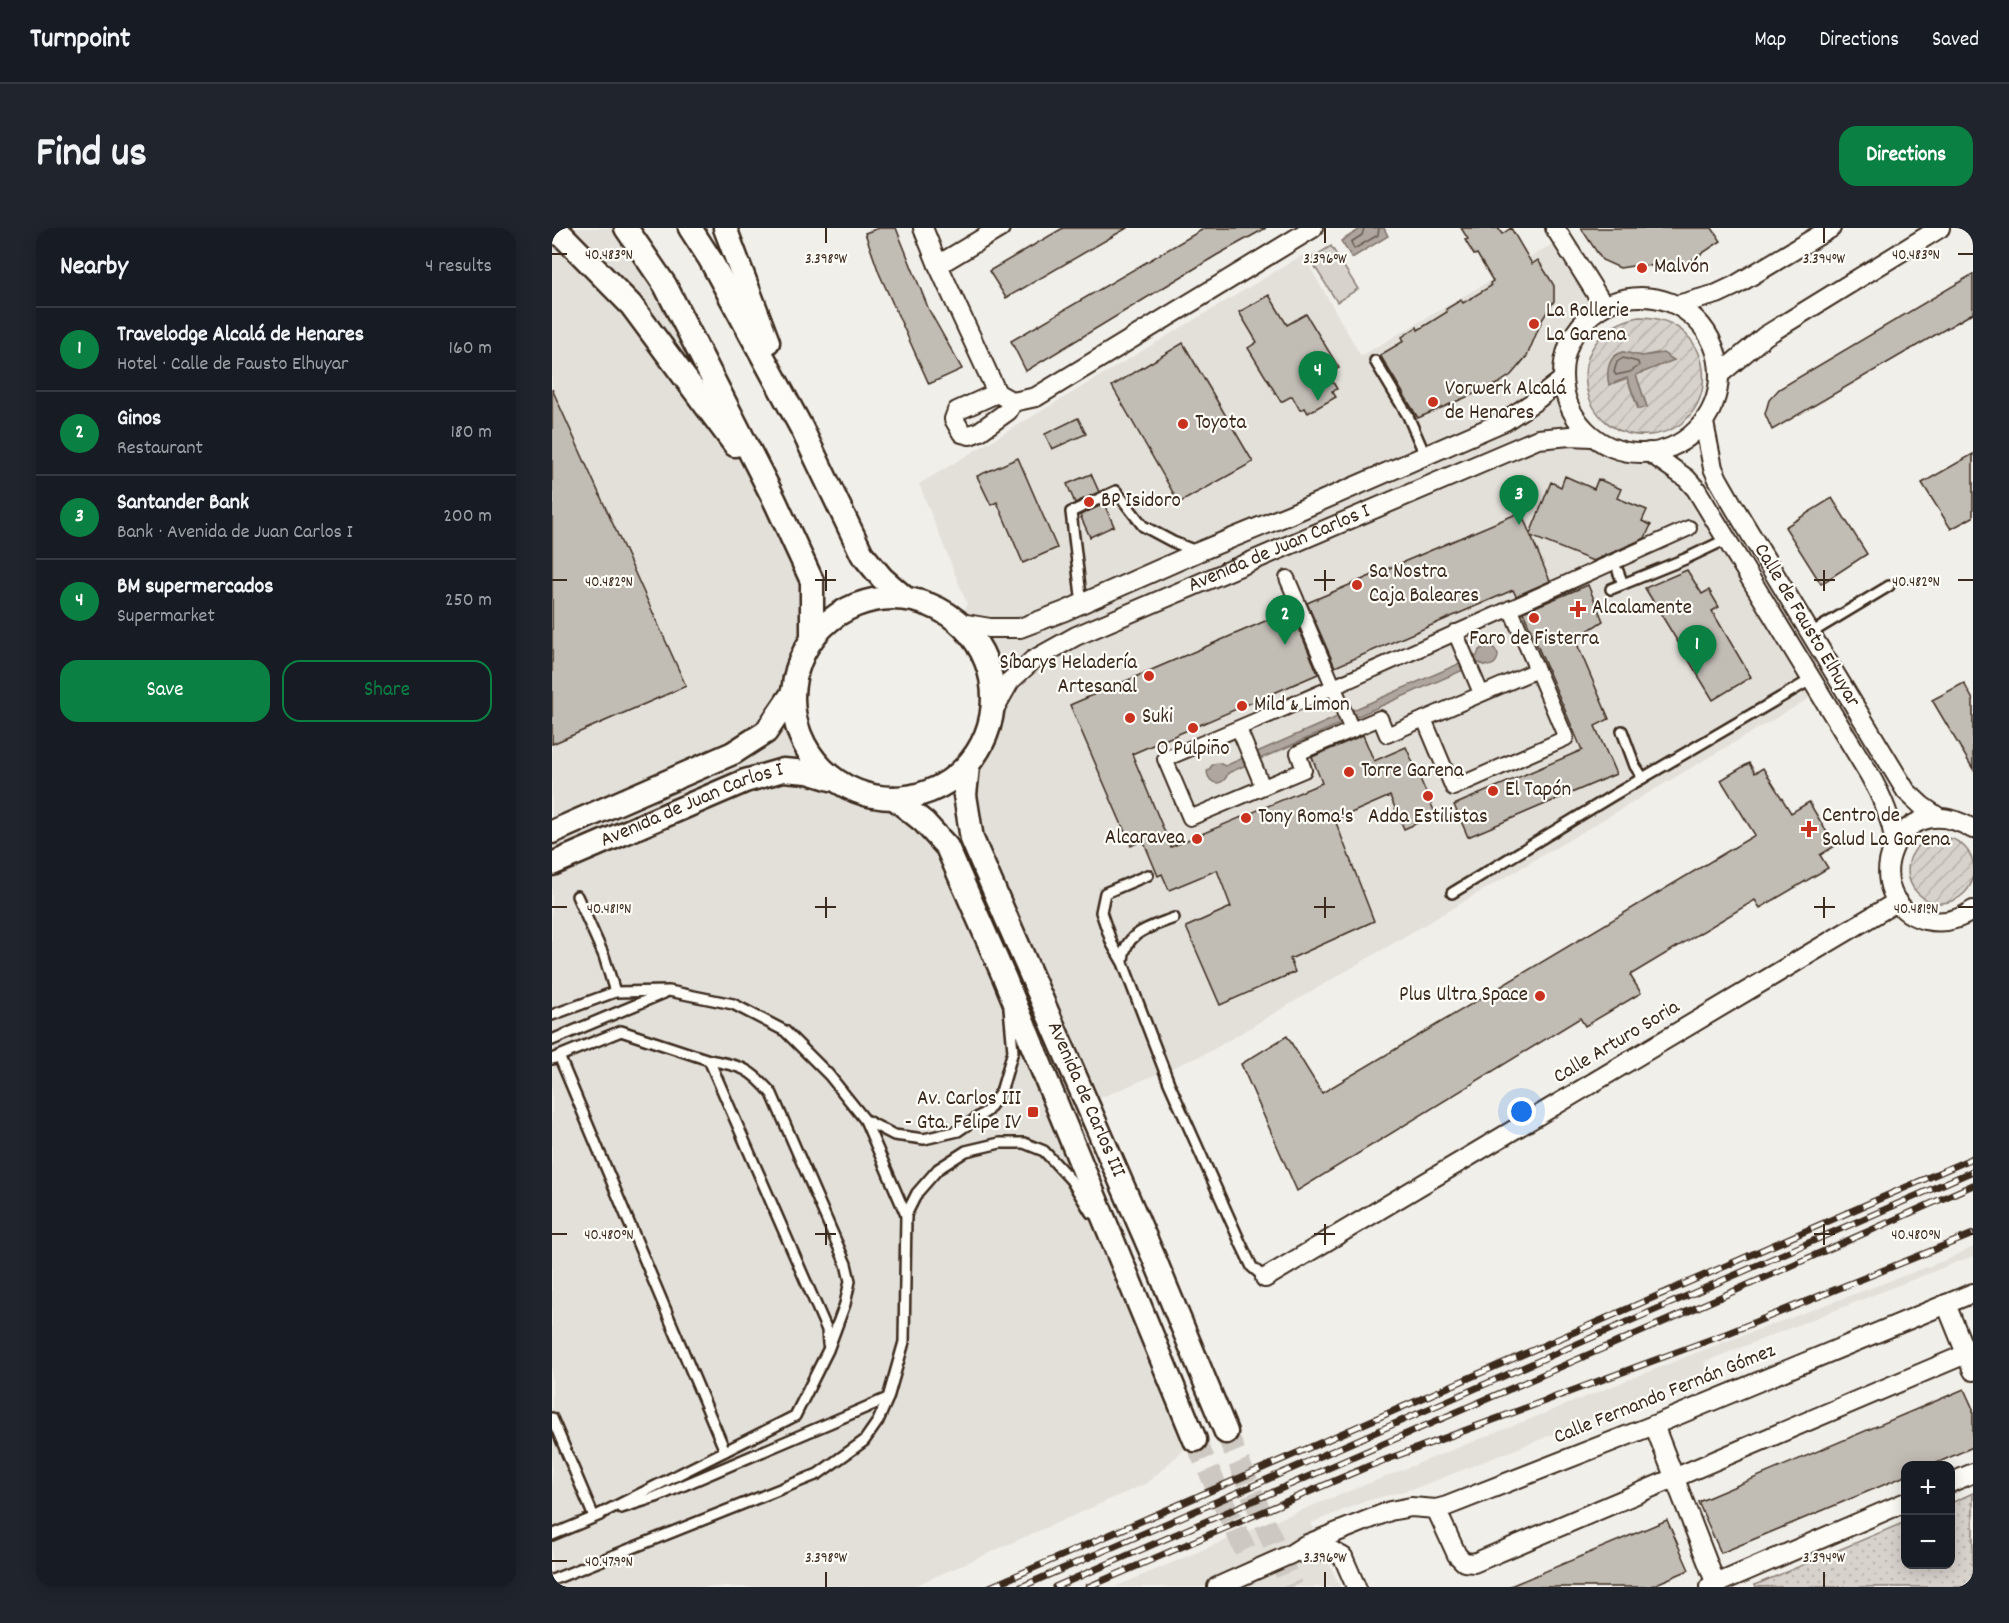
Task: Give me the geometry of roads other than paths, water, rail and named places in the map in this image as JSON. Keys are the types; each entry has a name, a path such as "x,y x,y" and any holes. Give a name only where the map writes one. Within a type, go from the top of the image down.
{"street":[{"path":"626,228 665,285 776,501 812,581 812,638"},
{"path":"690,228 710,259 801,427 862,554 882,579 904,598"},
{"path":"724,228 801,427"},
{"path":"923,228 938,265 1005,398 1036,397 1313,228"},
{"path":"938,265 1000,228"},
{"path":"1555,228 1604,306"},
{"path":"1677,305 1717,294 1734,286 1831,228"},
{"path":"1720,374 1765,336 1940,228"},
{"path":"552,230 563,236 632,305 776,501"},
{"path":"1646,296 1677,305 1704,327 1716,350 1720,374 1716,400 1704,423 1682,441 1649,452 1632,453 1614,449 1592,437 1577,421 1567,402 1562,380 1564,357 1572,337 1586,319 1604,306 1625,298 1646,296"},
{"name":"Avenida de Juan Carlos I","path":"960,623 990,628 1020,627 1082,604 1504,421 1536,401 1562,380"},
{"name":"Calle de Fausto Elhuyar","path":"1704,423 1718,479 1906,791 1938,818"},
{"name":"Avenida de Juan Carlos I","path":"993,711 1010,681 1033,660 1076,636 1539,439 1570,436 1592,437"},
{"name":"Calle de Fausto Elhuyar","path":"1649,452 1686,478 1696,489 1812,678 1884,802 1895,843"},
{"path":"1537,670 1387,735 1380,718 1348,721 1298,753 1304,770 1190,818 1165,759 1239,729 1689,528"},
{"path":"1287,578 1348,721"},
{"path":"904,598 934,607 960,623 971,635 987,663 994,694 993,711 985,740 968,766 934,790 908,798 863,794 834,780 815,761 803,743 794,713 792,694 799,663 812,638 838,614 853,606 878,599 904,598"},
{"path":"1424,719 1453,788 1566,738 1510,608"},
{"path":"1455,632 1481,693"},
{"name":"Avenida de Juan Carlos I","path":"552,832 733,753 766,732 792,694"},
{"path":"1239,729 1263,787"},
{"name":"Avenida de Carlos III","path":"968,766 965,795 972,839 1154,1258 1226,1432"},
{"name":"Avenida de Juan Carlos I","path":"552,864 755,779 783,770 808,772 834,780"},
{"name":"Avenida de Carlos III","path":"894,798 924,822 947,846 1005,979 1195,1440"},
{"path":"1973,829 1960,821 1938,818 1914,824 1895,843 1888,868 1890,886 1898,902 1921,919 1936,922 1950,921 1973,910"},
{"name":"Calle Arturo Soria","path":"1265,1278 1898,902"},
{"name":"Calle Fernando Fernán Gómez","path":"1291,1554 1305,1545 1390,1511 1411,1507 1436,1509 1654,1425 1973,1293"},
{"path":"1436,1509 1457,1555 1464,1562 1474,1563 1676,1478 1969,1363 1946,1304"},
{"path":"1654,1425 1676,1478 1714,1586 1901,1504"},
{"path":"1955,1481 1973,1473"},
{"path":"1343,1557 1351,1538 1370,1519"},
{"path":"1216,1587 1291,1554 1329,1549 1343,1557 1356,1587"}],"lane":[{"path":"1376,362 1408,416 1425,455"},
{"path":"1082,604 1071,512 1089,502 1116,491 1143,526 1198,552"},
{"path":"1611,589 1727,539"},
{"path":"1618,571 1623,584"},
{"path":"1810,633 1889,586"},
{"path":"1452,893 1812,678"},
{"path":"1622,731 1635,766 1643,778"},
{"path":"1148,875 1106,893 1101,912 1169,1083 1241,1244 1252,1267 1265,1278"},
{"path":"577,896 604,956 615,992"},
{"path":"1123,963 1123,949 1136,933 1174,918"},
{"path":"865,1120 894,1135 924,1139 958,1131 987,1111 1001,1092 1013,1051 1005,979"},
{"path":"552,1040 669,991"},
{"path":"552,1015 615,992 669,991 733,1004 785,1031 829,1075 865,1120 906,1215 904,1342 888,1398 878,1420 864,1441 818,1474 552,1580"},
{"path":"552,1535 594,1517 795,1416 828,1350 845,1304 850,1281 846,1264 772,1094 757,1077 741,1066 709,1060 621,1031 555,1058 725,1451"},
{"path":"709,1060 827,1330 828,1350"},
{"path":"906,1215 917,1193 938,1170 966,1150 1000,1143 1024,1143 1044,1151 1071,1180 1123,1265"},
{"path":"594,1517 656,1497 888,1398"},
{"path":"552,1418 594,1517"}],"water":[{"path":"1362,228 1384,228 1388,236 1352,258 1341,241"},
{"path":"1623,352 1642,356 1663,353 1674,360 1636,375 1647,407 1639,409 1627,378 1609,385 1611,360"},
{"path":"1488,645 1498,654 1492,665 1486,666 1479,663 1228,773 1220,783 1213,782 1208,777 1207,772 1213,764 1219,763 1225,766 1477,656 1479,650"}],"tunnel":[{"path":"1226,1432 1292,1587"},
{"path":"1195,1440 1262,1587"}],"railway":[{"path":"990,1587 1973,1158"},
{"path":"1021,1587 1973,1171"},
{"path":"1055,1587 1973,1185"},
{"path":"1088,1587 1369,1466 1728,1333 1973,1234"}],"place":[{"name":"Malvón","path":"1642,268"},
{"name":"La Rollerie La Garena","path":"1534,324"},
{"name":"BM supermercados","path":"1318,401"},
{"name":"Vorwerk Alcalá de Henares","path":"1433,402"},
{"name":"Toyota","path":"1183,424"},
{"name":"BP Isidoro","path":"1089,502"},
{"name":"Santander Bank","path":"1519,525"},
{"name":"Sa Nostra Caja Baleares","path":"1357,585"},
{"name":"Alcalamente","path":"1578,609"},
{"name":"Faro de Fisterra","path":"1534,618"},
{"name":"Ginos","path":"1285,645"},
{"name":"Travelodge Alcalá de Henares","path":"1697,675"},
{"name":"Síbarys Heladería Artesanal","path":"1149,676"},
{"name":"Mild & Limon","path":"1242,706"},
{"name":"Suki","path":"1130,718"},
{"name":"O Pulpiño","path":"1193,728"},
{"name":"Torre Garena","path":"1349,772"},
{"name":"El Tapón","path":"1493,791"},
{"name":"Adda Estilistas","path":"1428,796"},
{"name":"Tony Roma's","path":"1246,818"},
{"name":"Centro de Salud La Garena","path":"1809,829"},
{"name":"Alcaravea","path":"1197,839"},
{"name":"Plus Ultra Space","path":"1540,996"},
{"name":"Av. Carlos III - Gta. Felipe IV","path":"1033,1112"}]}
